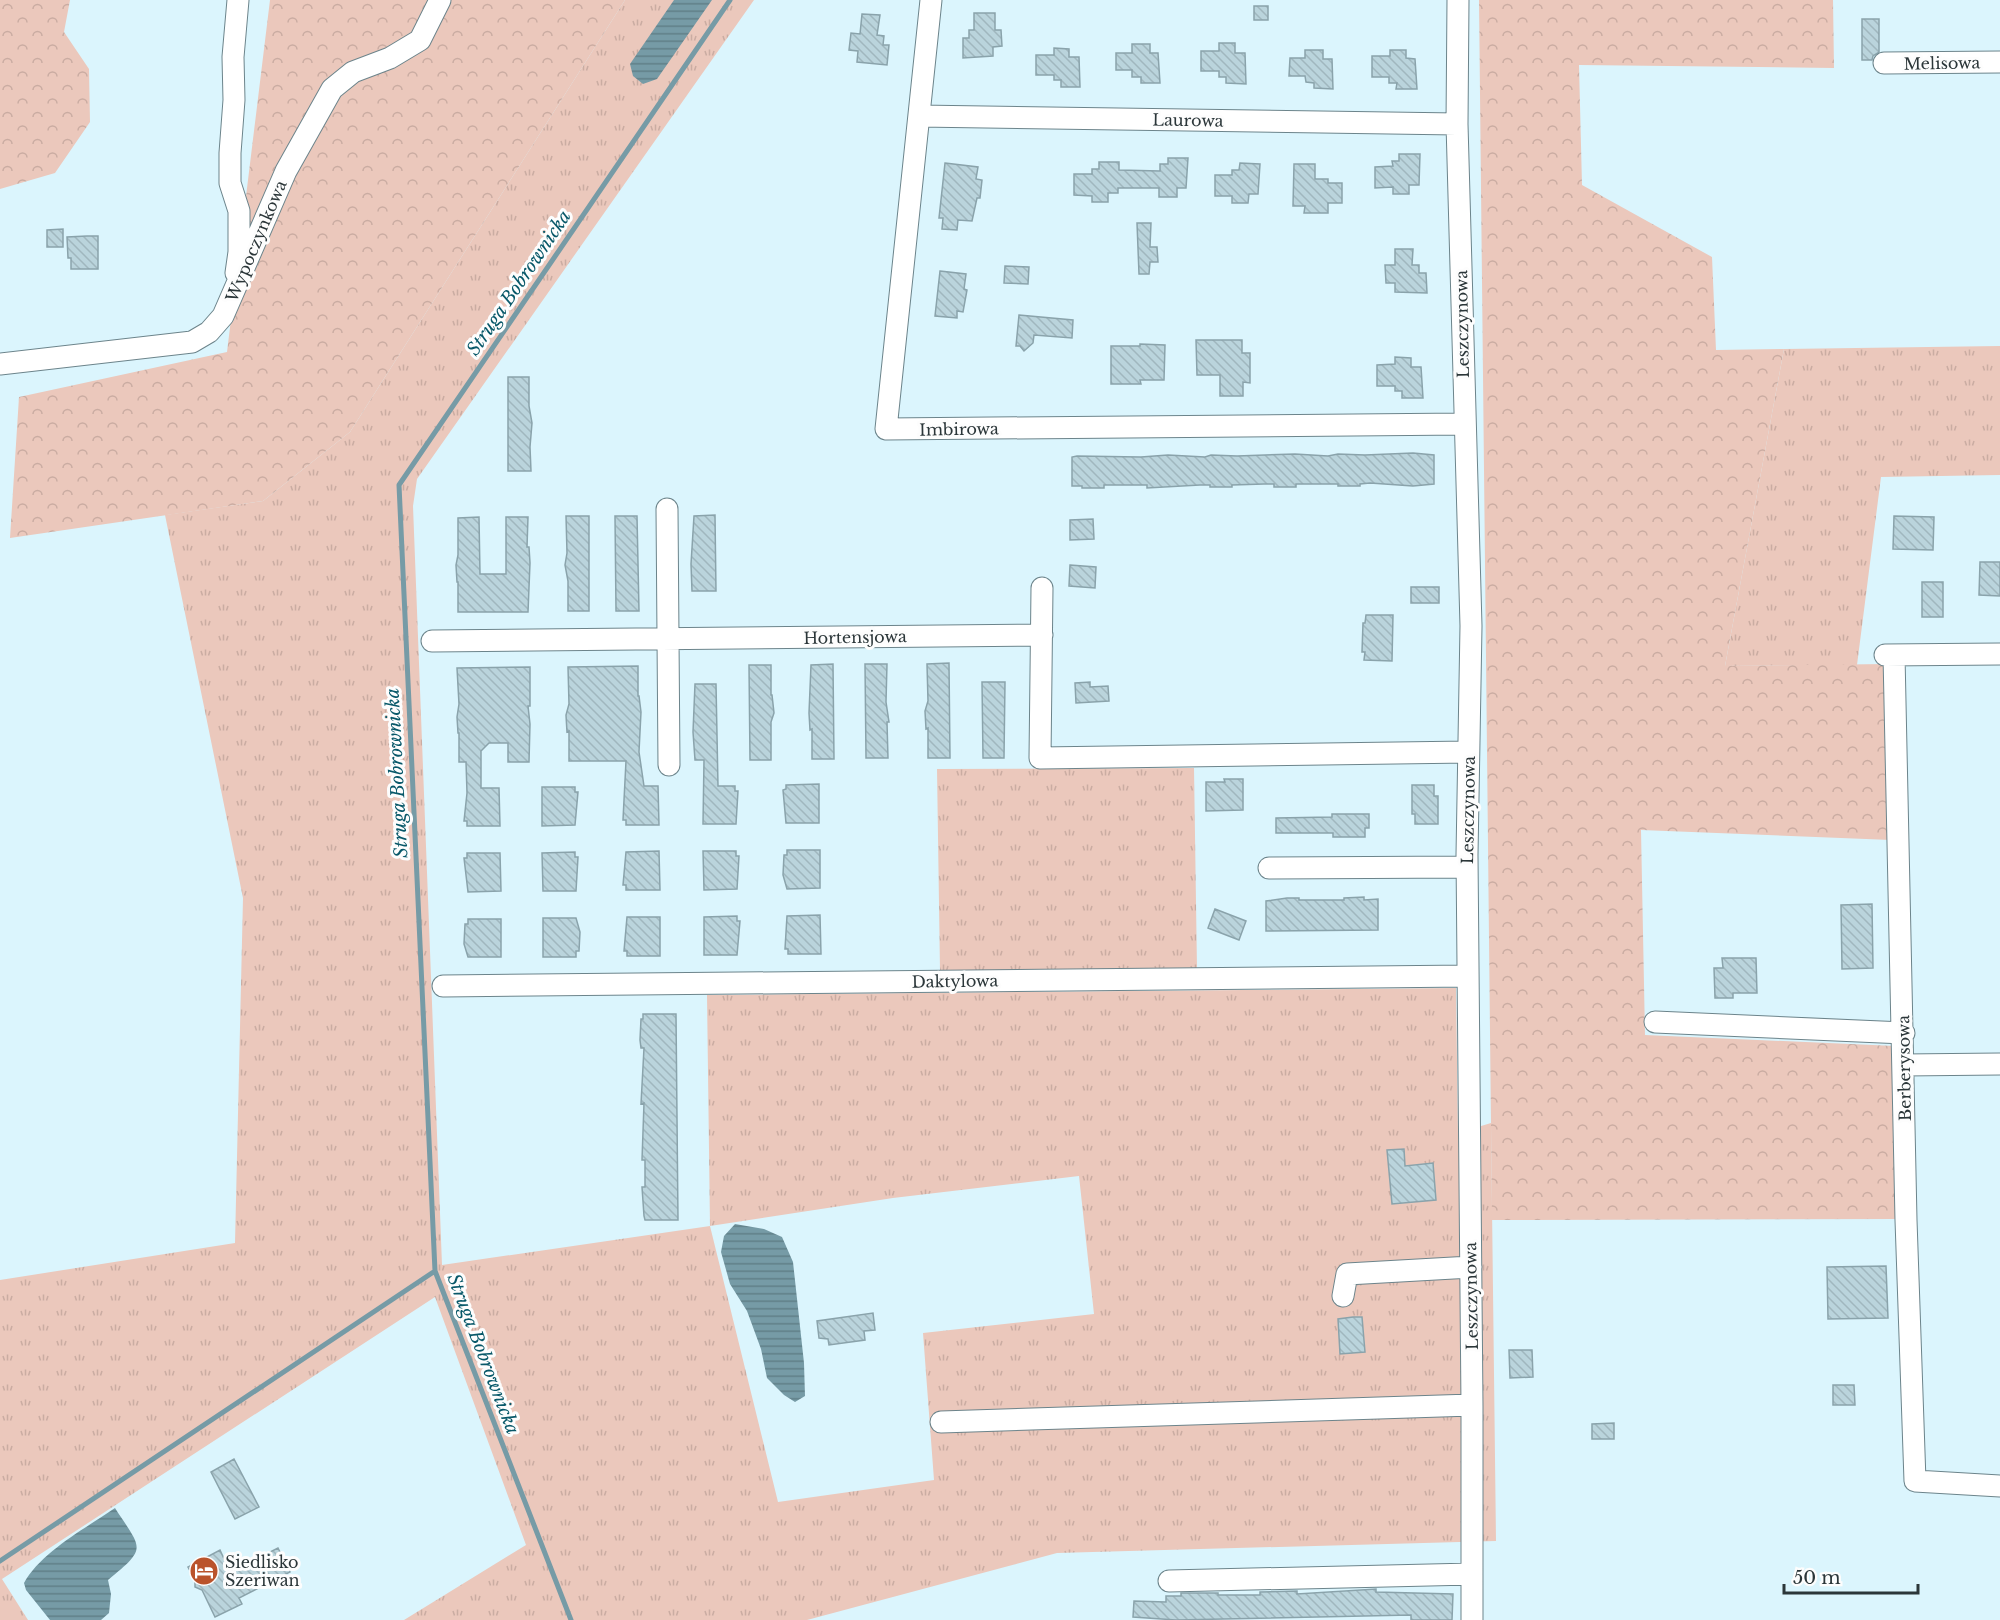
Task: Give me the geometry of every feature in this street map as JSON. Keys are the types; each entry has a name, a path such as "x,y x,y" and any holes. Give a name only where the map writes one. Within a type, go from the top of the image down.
{"street":[{"path":"233,297 239,252 239,212 230,183 234,100 232,57 238,0"},
{"name":"Wypoczynkowa","path":"0,364 192,342 209,332 223,316 233,297 286,171 332,89 353,72 390,57 420,40 440,0"},
{"name":"Imbirowa","path":"931,0 886,429 1464,424"},
{"name":"Leszczynowa","path":"1458,0 1457,124 1471,626 1467,867 1472,1620"},
{"name":"Melisowa","path":"1884,63 2000,62"},
{"name":"Laurowa","path":"919,116 1457,124"},
{"path":"667,509 669,765"},
{"path":"1042,588 1040,758 1468,752"},
{"name":"Hortensjowa","path":"432,641 1042,635"},
{"name":"Berberysowa","path":"2000,654 1890,655 1904,1033 1907,1231 1915,1481 2000,1486"},
{"path":"1269,868 1467,867"},
{"name":"Daktylowa","path":"443,986 1468,976"},
{"path":"1655,1022 1904,1033"},
{"path":"1904,1065 2000,1064"},
{"path":"1343,1296 1347,1274 1471,1267"},
{"path":"941,1422 1472,1405"},
{"path":"1169,1581 1472,1574"}],"green space":[{"path":"0,0 70,0 64,32 89,69 90,122 55,173 0,189"},
{"path":"270,0 625,0 350,432 263,501 10,538 19,397 227,352"},
{"path":"625,0 754,0 417,479 413,506 442,1265 710,1226 707,995 1456,988 1458,1133 1491,1123 1496,1541 1057,1553 807,1620 404,1620 526,1545 435,1297 2,1579 28,1620 0,1620 0,1280 235,1243 243,898 165,515 263,501 350,432","holes":["1079,1176 1094,1314 923,1333 934,1480 778,1502 710,1226 893,1198"]},
{"path":"1479,0 1833,0 1834,68 1579,65 1582,185 1712,257 1716,350 1784,349 1725,666 1888,664 1891,840 1641,830 1645,1035 1895,1046 1899,1219 1492,1220"},
{"path":"2000,346 2000,475 1881,477 1857,665 1725,666 1784,349"},
{"path":"1194,768 1197,969 940,971 937,769"}],"water":[{"path":"674,0 712,0 657,79 643,84 633,76 630,64"},
{"path":"735,1224 764,1229 782,1237 793,1262 804,1363 805,1396 795,1402 784,1395 767,1378 761,1349 747,1311 730,1284 721,1252 724,1236"},
{"path":"115,1508 131,1532 137,1547 130,1561 108,1580 111,1594 109,1613 101,1620 50,1620 26,1590 24,1583 41,1561 53,1551"}],"building":[{"path":"1254,6 1268,6 1268,20 1254,20"},
{"path":"974,13 995,13 995,30 1001,30 1002,46 993,47 993,56 963,58 963,38 969,38 969,30 974,30"},
{"path":"862,14 880,15 877,35 884,36 883,45 889,45 887,65 857,62 858,51 849,50 851,33 860,34"},
{"path":"1862,19 1879,19 1879,52 1873,56 1872,60 1862,60"},
{"path":"1219,43 1235,43 1235,53 1245,53 1246,84 1226,83 1226,77 1219,77 1219,71 1201,71 1201,51 1219,51"},
{"path":"1132,44 1150,44 1150,53 1158,53 1160,83 1141,83 1141,77 1132,77 1132,70 1116,70 1116,53 1132,53"},
{"path":"1054,48 1069,49 1069,57 1079,57 1080,87 1061,87 1061,80 1054,80 1054,75 1036,75 1036,55 1054,55"},
{"path":"1305,50 1323,50 1323,59 1332,59 1333,89 1314,88 1314,83 1306,82 1305,76 1289,76 1290,58 1305,58"},
{"path":"1390,50 1406,50 1406,58 1415,59 1417,89 1396,89 1397,83 1389,83 1389,77 1372,77 1372,56 1390,56"},
{"path":"1399,154 1420,154 1419,185 1409,185 1409,194 1393,194 1393,187 1375,188 1375,167 1393,166 1392,161 1399,161"},
{"path":"1168,158 1188,158 1186,188 1177,188 1177,197 1159,197 1159,188 1118,188 1118,193 1108,193 1108,202 1092,202 1092,196 1074,195 1074,174 1092,174 1092,169 1099,169 1099,162 1119,162 1119,170 1160,171 1160,164 1168,164"},
{"path":"945,163 978,167 976,179 982,180 980,198 977,198 972,221 958,220 957,230 942,229 943,218 939,218"},
{"path":"1240,163 1260,164 1258,194 1249,194 1248,203 1232,203 1232,196 1215,196 1215,175 1232,175 1232,170 1239,170"},
{"path":"1294,164 1315,164 1315,179 1328,179 1328,183 1342,183 1342,203 1328,203 1328,213 1304,213 1305,206 1293,206"},
{"path":"1137,223 1151,223 1150,247 1157,247 1158,262 1150,262 1149,274 1139,274"},
{"path":"63,229 63,247 47,247 47,230"},
{"path":"98,236 98,269 71,269 67,237"},
{"path":"1395,249 1413,249 1412,265 1419,265 1419,273 1426,273 1427,293 1395,292 1395,283 1386,283 1385,265 1395,265"},
{"path":"1005,266 1029,267 1028,284 1004,283"},
{"path":"940,271 966,274 964,289 967,290 963,312 957,311 957,318 935,316"},
{"path":"1019,315 1073,320 1072,338 1034,335 1033,343 1024,351 1020,346 1016,346"},
{"path":"1196,340 1242,340 1242,353 1250,353 1250,383 1243,382 1243,396 1220,396 1220,375 1197,375"},
{"path":"1140,344 1165,345 1164,380 1140,380 1141,384 1111,384 1111,346 1140,346"},
{"path":"1395,357 1411,358 1411,367 1421,367 1423,398 1402,398 1402,391 1395,391 1395,386 1377,386 1377,365 1395,364"},
{"path":"508,377 529,377 529,406 532,423 531,471 508,471"},
{"path":"1413,453 1434,455 1434,484 1413,486 1370,483 1360,484 1360,486 1338,486 1338,484 1296,484 1296,487 1274,487 1274,484 1264,484 1232,485 1232,487 1200,485 1147,488 1147,485 1104,485 1104,488 1072,486 1072,457 1077,456 1205,457 1295,454 1328,456"},
{"path":"715,515 716,591 692,591 694,516"},
{"path":"566,516 589,516 589,611 568,611 568,581 565,565"},
{"path":"615,516 637,516 639,611 616,611"},
{"path":"1894,516 1934,517 1933,550 1893,549"},
{"path":"479,517 480,574 506,574 506,517 528,517 527,547 529,547 530,563 528,612 458,612 456,565 458,518"},
{"path":"1093,519 1094,539 1070,540 1070,520"},
{"path":"1980,562 2000,562 2000,596 1979,595"},
{"path":"1070,565 1096,567 1095,588 1069,586"},
{"path":"1922,582 1943,582 1943,617 1922,617"},
{"path":"1411,587 1439,587 1439,603 1411,603"},
{"path":"1366,615 1393,615 1392,661 1364,660 1363,623 1365,623"},
{"path":"949,663 950,758 928,758 928,728 926,729 925,711 928,701 927,664"},
{"path":"833,664 834,759 812,759 812,729 810,730 809,713 811,665"},
{"path":"865,664 887,664 888,758 866,758"},
{"path":"749,665 771,665 771,695 774,713 771,722 771,760 750,760"},
{"path":"638,666 638,696 641,712 639,752 644,786 658,786 659,825 626,825 626,820 623,820 626,761 569,761 569,731 567,732 566,715 569,704 568,667"},
{"path":"530,667 529,762 508,762 508,743 489,743 481,751 481,788 499,788 500,826 467,826 467,821 464,821 467,793 466,762 459,762 457,668"},
{"path":"982,682 1005,682 1004,758 983,758"},
{"path":"1090,682 1090,687 1108,686 1109,701 1076,703 1075,683"},
{"path":"695,684 716,684 718,786 735,786 735,791 738,791 736,824 703,824 704,760 695,760 693,732"},
{"path":"1224,779 1243,779 1243,810 1206,811 1206,782 1225,782"},
{"path":"819,784 819,823 786,823 783,790 786,789 786,785"},
{"path":"1412,785 1434,785 1434,796 1438,796 1438,824 1415,824 1415,814 1412,814"},
{"path":"542,787 575,787 575,792 578,792 575,825 542,826"},
{"path":"1332,814 1369,814 1369,828 1365,828 1365,837 1333,837 1333,833 1276,833 1276,818 1332,817"},
{"path":"787,850 820,850 820,888 787,889 783,875 784,855 787,855"},
{"path":"659,851 660,890 626,890 626,885 623,885 626,852"},
{"path":"703,851 736,851 736,856 739,856 737,889 704,890"},
{"path":"575,852 575,857 578,857 576,891 543,891 542,853"},
{"path":"467,853 500,853 501,891 468,892 464,858 467,858"},
{"path":"1364,897 1364,900 1378,899 1378,930 1266,931 1266,901 1287,898 1344,900 1344,898"},
{"path":"1872,904 1873,968 1842,969 1841,905"},
{"path":"1215,909 1246,921 1239,940 1208,928"},
{"path":"820,915 821,954 788,954 788,949 785,949 787,916"},
{"path":"737,916 737,921 740,921 737,955 704,955 704,917"},
{"path":"627,917 660,917 660,956 627,956 627,951 624,951"},
{"path":"543,918 576,918 580,932 579,951 576,951 576,957 543,957"},
{"path":"468,919 501,919 501,957 468,957 464,944 465,924 468,924"},
{"path":"1722,958 1756,958 1757,993 1733,993 1733,998 1715,998 1714,968 1723,968"},
{"path":"643,1014 676,1014 678,1220 645,1220 644,1216 642,1187 645,1187 645,1160 642,1160 644,1103 641,1104 644,1048 641,1048 640,1040"},
{"path":"1404,1149 1405,1166 1433,1163 1436,1200 1392,1204 1387,1150"},
{"path":"1886,1266 1888,1318 1828,1319 1827,1267"},
{"path":"873,1313 875,1330 864,1331 865,1340 829,1345 828,1339 819,1338 817,1321"},
{"path":"1362,1317 1365,1352 1340,1354 1338,1319"},
{"path":"1509,1350 1532,1350 1533,1377 1510,1378"},
{"path":"1833,1385 1854,1385 1855,1405 1833,1405"},
{"path":"1614,1423 1614,1439 1592,1439 1592,1424"},
{"path":"234,1459 259,1507 235,1519 211,1472"},
{"path":"278,1548 290,1572 239,1598 242,1604 215,1617 202,1590 195,1587 195,1580 188,1567 220,1550 230,1572"},
{"path":"1376,1589 1376,1592 1453,1594 1452,1620 1411,1620 1411,1615 1176,1620 1133,1617 1134,1601 1166,1602 1166,1596 1181,1596 1181,1593 1260,1595 1260,1592 1297,1591 1297,1594"}],"waterway":[{"name":"Struga Bobrownicka","path":"571,1620 435,1271 399,485 730,0"},
{"path":"0,1561 435,1271"}],"place":[{"name":"Siedlisko Szeriwan","path":"204,1571"}]}
